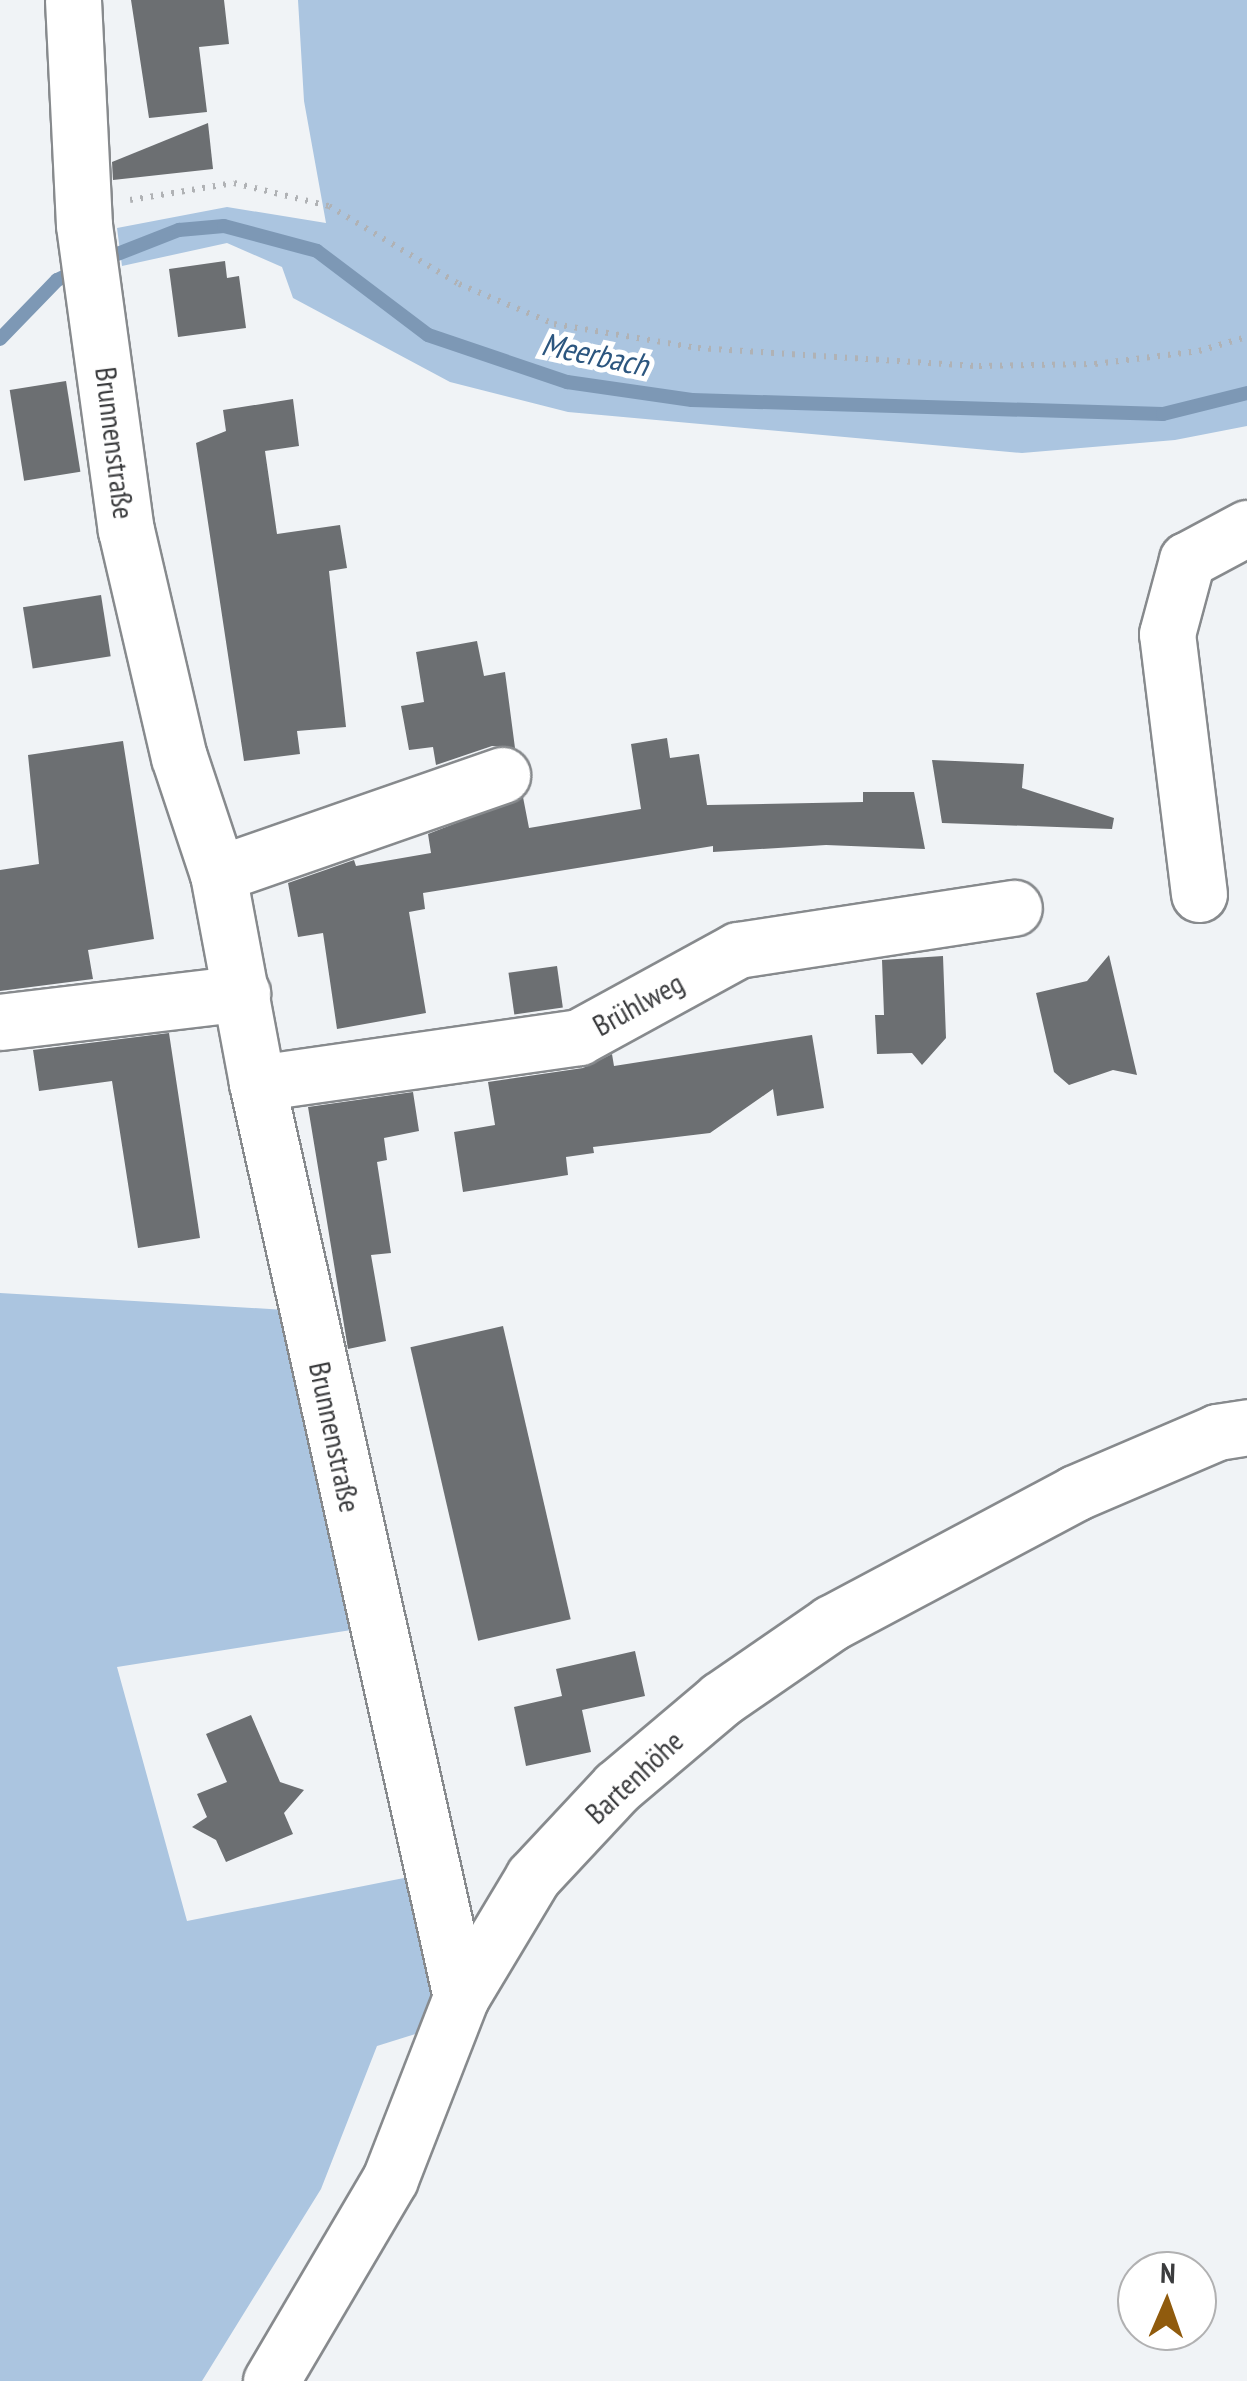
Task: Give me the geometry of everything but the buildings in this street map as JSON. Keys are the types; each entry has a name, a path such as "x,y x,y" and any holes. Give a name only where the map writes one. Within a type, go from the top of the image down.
{"street":[{"name":"Brunnenstraße","path":"73,0 84,216 126,530 179,757 218,874 257,1084 462,1997"},
{"path":"1199,894 1167,634 1187,560 1247,528"},
{"path":"218,874 502,776"},
{"name":"Brühlweg","path":"257,1084 579,1036 738,950 1014,908"},
{"path":"0,1022 242,993"},
{"name":"Bartenhöhe","path":"270,2381 390,2179 462,1997 533,1877 617,1786 721,1699 831,1624 1074,1493 1217,1432 1247,1426"}],"path":[{"path":"84,216 234,182 329,206 459,284 554,324 698,348 979,366 1095,364 1199,351 1247,337"}],"shaded area":[{"path":"298,0 1247,0 1247,426 1175,440 1022,453 568,412 450,382 293,298 282,267 227,243 122,266 117,228 227,207 326,223 304,101"},
{"path":"0,1293 286,1310 364,1628 117,1667 187,1921 409,1877 442,1982 425,2031 377,2046 321,2189 202,2381 0,2381"}],"waterway":[{"name":"Meerbach","path":"102,260 179,230 224,226 317,251 428,335 567,382 692,400 1163,414 1247,393"},
{"name":"Meerbach","path":"0,339 57,280 78,270"}]}
